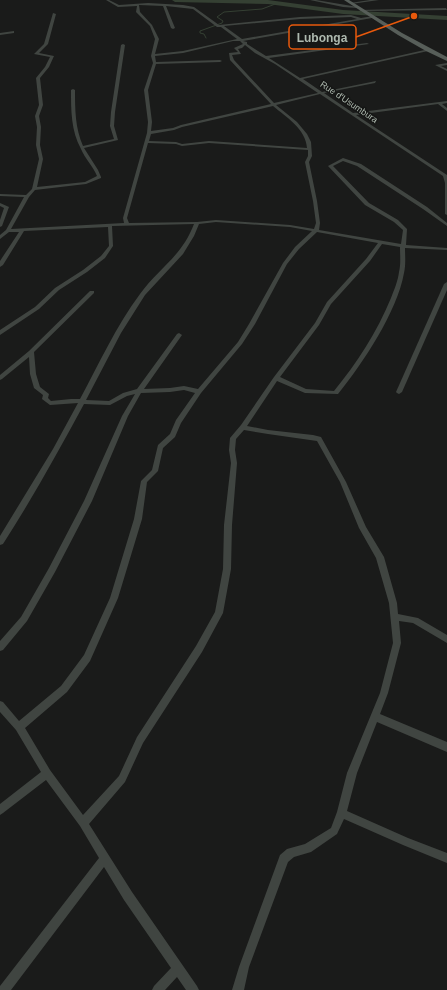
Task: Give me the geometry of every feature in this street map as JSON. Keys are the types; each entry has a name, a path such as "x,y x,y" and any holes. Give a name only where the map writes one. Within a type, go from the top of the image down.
{"main road":[{"path":"348,1 430,51 447,59"},
{"path":"430,51 433,55 447,63"}],"street":[{"name":"Rue d'Usumbura","path":"107,0 118,6 182,6 201,11 218,26 222,26 256,52 299,78 446,176"},
{"path":"311,0 343,6 364,12 446,9"},
{"path":"348,1 378,0"},
{"path":"127,224 125,218 149,134 150,122 146,90 155,63 153,56 157,35 138,12 138,5"},
{"path":"164,5 173,28"},
{"path":"361,19 364,12"},
{"path":"0,238 8,232 27,196 34,189 41,159 38,145 39,127 37,116 41,105 38,78 47,67 52,56 36,54 46,44 54,14"},
{"path":"222,26 300,18 351,16 361,19"},
{"path":"154,55 201,49 233,40 244,42 361,19"},
{"path":"0,34 13,32"},
{"path":"19,727 64,689 87,658 114,598 138,519 144,481 155,470 160,447 173,436 178,422 199,392 240,344 285,264 297,248 316,230 318,223 307,162 310,156 309,142 305,134 296,123 273,104 232,60 230,54 240,53 236,48 241,47 244,42"},
{"path":"266,57 367,44"},
{"path":"82,148 116,140 112,126 113,112 123,45"},
{"path":"299,78 430,51"},
{"path":"155,63 220,61"},
{"path":"447,63 437,65 447,70"},
{"path":"149,134 320,93 375,82"},
{"path":"34,189 86,182 100,177 82,148 74,124 73,90"},
{"path":"352,114 447,102"},
{"path":"439,103 447,110"},
{"path":"147,142 176,143 182,145 209,142 309,149"},
{"path":"276,378 305,391 336,393 372,340 390,307 404,263 403,245 405,230 402,226 367,204 330,166 343,159 359,165 425,208 447,225"},
{"path":"446,176 447,214"},
{"path":"0,195 27,196"},
{"path":"0,204 7,207 0,227 8,232 127,224 197,223 216,221 316,230 381,242 447,249"},
{"path":"0,542 14,522 56,450 118,333 143,294 181,253 192,236 197,223"},
{"path":"0,333 37,308 58,289 103,257 111,246 110,226"},
{"path":"0,265 22,231"},
{"path":"83,823 122,780 140,740 199,649 219,613 227,569 228,525 234,463 232,450 233,438 243,427 276,378 317,324 330,304 368,260 381,242"},
{"path":"399,392 447,284"},
{"path":"0,378 31,352 92,292"},
{"path":"0,647 24,619 52,570 88,501 125,416 140,390 179,335"},
{"path":"31,352 37,388 46,394 45,400 50,403 110,403 119,397 140,390 169,390 189,387 199,392"},
{"path":"238,990 244,968 284,859 291,853 307,848 334,830 342,812 352,773 384,693 398,643 396,617 380,557 363,528 343,482 319,439 243,427"},
{"path":"396,617 415,620 447,639"},
{"path":"0,705 19,727 47,773 83,823 128,896 193,990"},
{"path":"374,716 447,747"},
{"path":"0,810 47,773"},
{"path":"342,812 406,842 447,858"},
{"path":"4,990 104,859"},
{"path":"158,990 178,968"}],"waterway":[{"path":"175,0 268,2 343,12 447,18"},
{"path":"206,38 204,34 200,33 200,31 222,23 223,21 217,17 224,12 262,9 278,3"}],"place":[{"name":"Lubonga","path":"414,16"}]}
